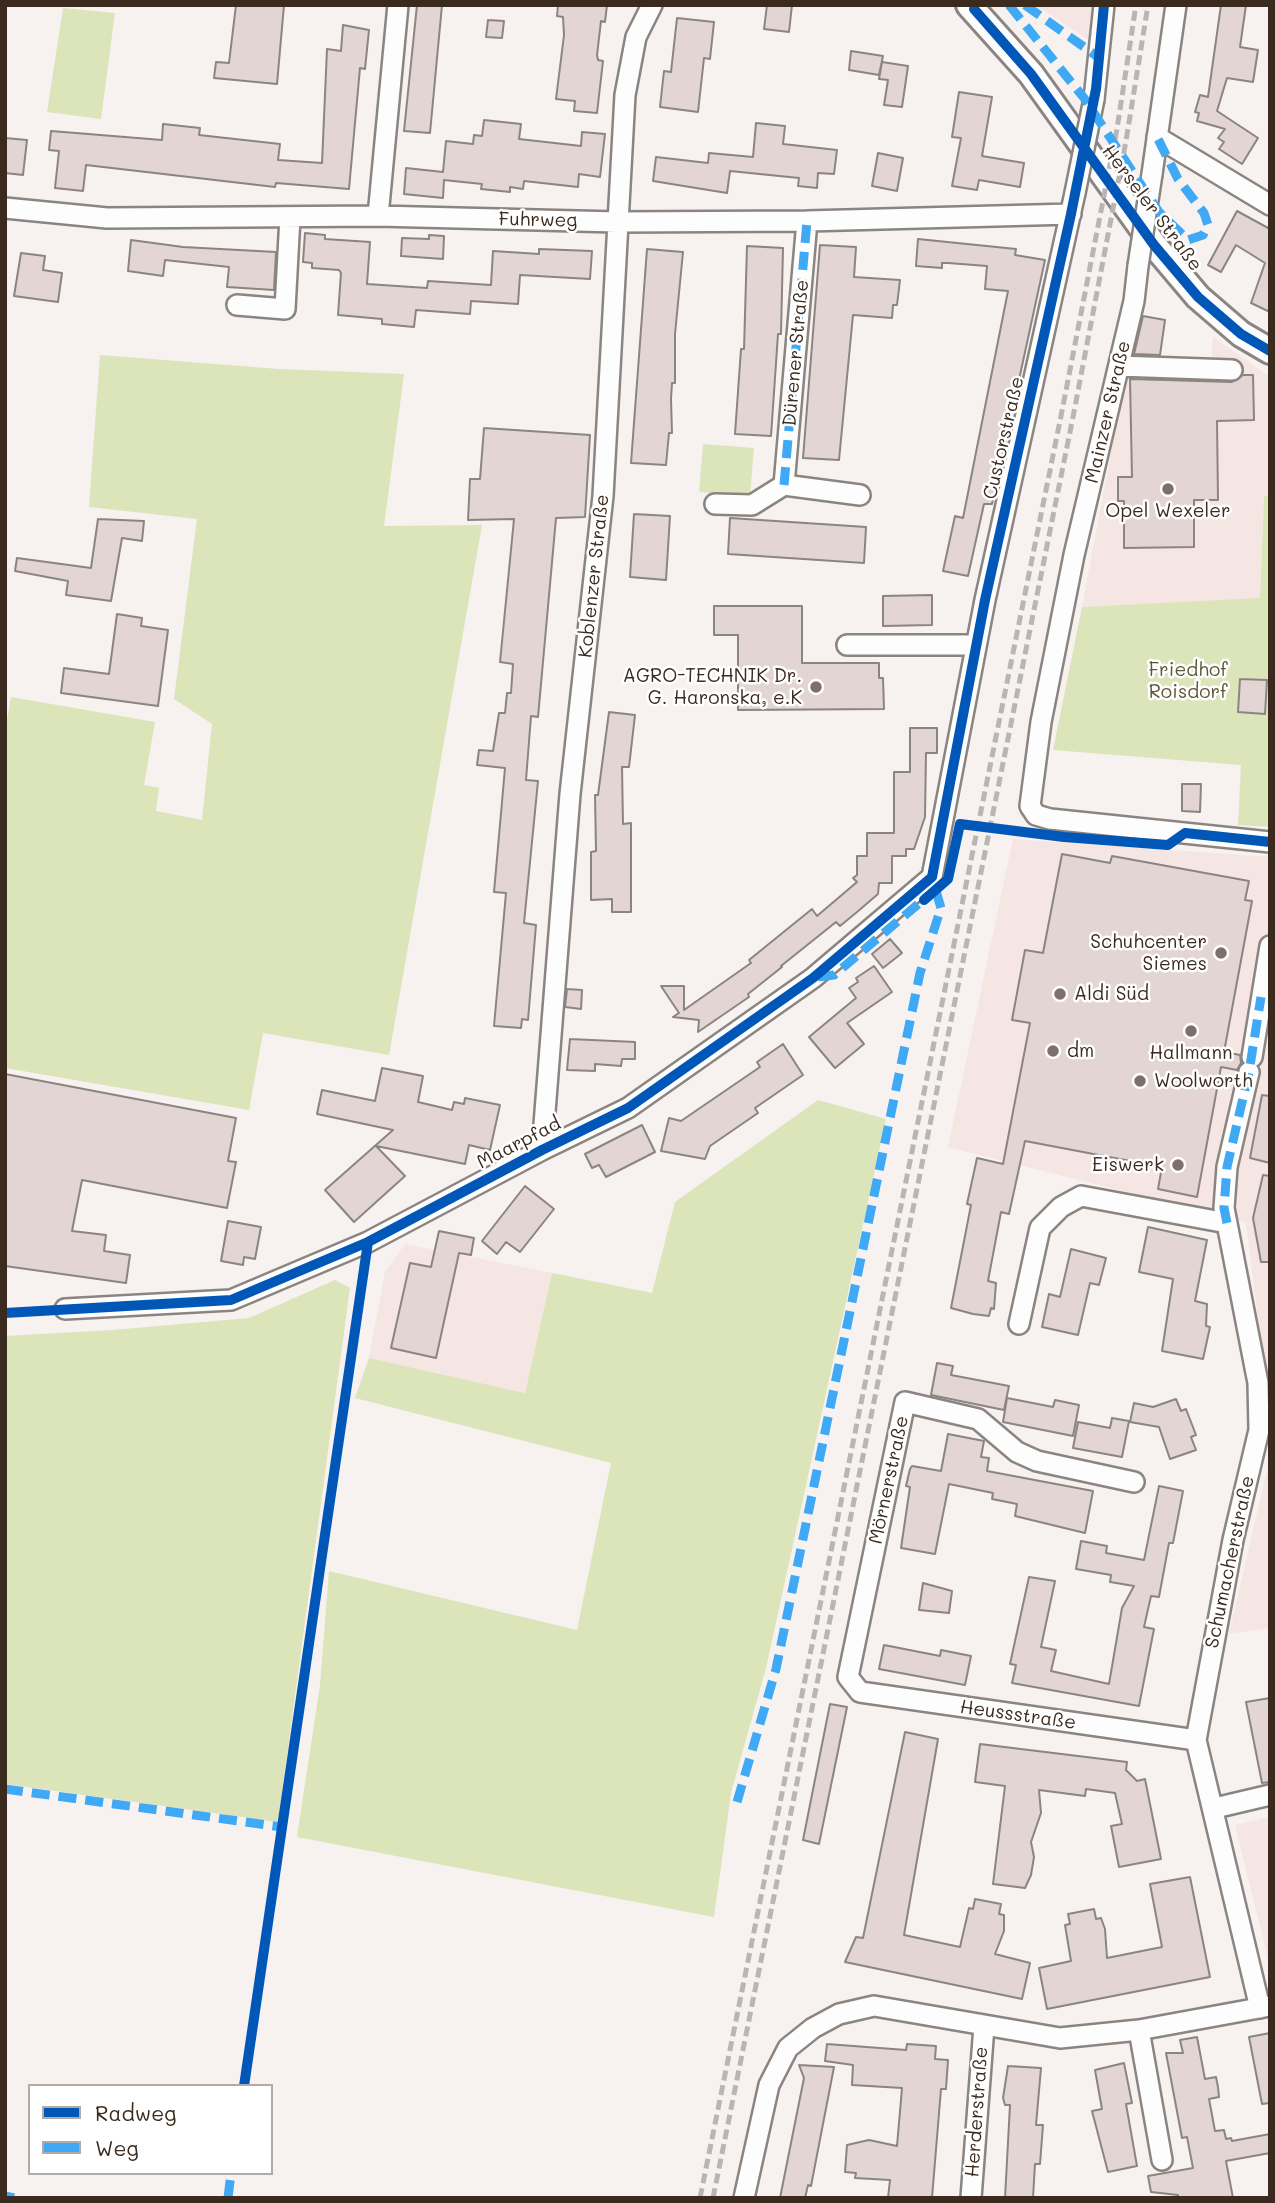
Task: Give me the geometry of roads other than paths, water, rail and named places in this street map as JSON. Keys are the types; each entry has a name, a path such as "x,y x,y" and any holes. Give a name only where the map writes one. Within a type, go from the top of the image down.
{"main road":[{"name":"Herseler Straße","path":"969,5 1031,74 1154,245 1198,298 1241,334 1270,351"}],"street":[{"path":"378,216 398,5"},
{"name":"Koblenzer Straße","path":"542,1150 570,794 603,496 625,95 636,37 652,5"},
{"name":"Custorstraße","path":"932,877 976,645 1094,99 1104,5"},
{"name":"Mainzer Straße","path":"1176,5 1134,302 1073,555 1041,722 1030,806 1036,815 1049,819 1270,842"},
{"path":"1157,136 1270,205"},
{"name":"Fuhrweg","path":"5,208 107,218 378,216 617,222 807,221 1071,214"},
{"path":"237,305 285,309 290,217"},
{"name":"Dürener Straße","path":"784,485 807,221"},
{"path":"1119,366 1232,370"},
{"path":"715,504 752,505 784,485 860,495"},
{"path":"847,645 976,645"},
{"name":"Maarpfad","path":"65,1309 230,1300 368,1242 628,1108 813,978 932,877"},
{"name":"Schumacherstraße","path":"1265,2007 1196,1740 1233,1540 1259,1430 1258,1383 1224,1208 1227,1167 1251,1065 1270,946"},
{"path":"1019,1324 1040,1228 1060,1207 1081,1196 1227,1223"},
{"name":"Mörnerstraße","path":"848,1677 905,1402 978,1419 1017,1452 1037,1461 1134,1482"},
{"name":"Heussstraße","path":"848,1677 860,1692 1196,1740"},
{"path":"1215,1808 1270,1795"},
{"path":"744,2198 769,2085 788,2048 813,2028 839,2014 874,2006 1060,2038 1139,2030 1265,2007"},
{"name":"Herderstraße","path":"971,2198 984,2026"},
{"path":"1139,2030 1162,2160"}],"railway":[{"path":"700,2198 1061,416 1117,129 1136,5"},
{"path":"713,2198 1073,417 1126,141 1148,5"}],"place":[{"name":"Opel Wexeler","path":"1168,489"},
{"name":"AGRO-TECHNIK Dr. G. Haronska, e.K","path":"816,687"},
{"name":"Schuhcenter Siemes","path":"1221,953"},
{"name":"Aldi Süd","path":"1060,994"},
{"name":"Hallmann","path":"1191,1031"},
{"name":"dm","path":"1053,1051"},
{"name":"Woolworth","path":"1140,1081"},
{"name":"Eiswerk","path":"1178,1165"}],"park label":[{"name":"Friedhof Roisdorf","path":"1188,681"}]}
